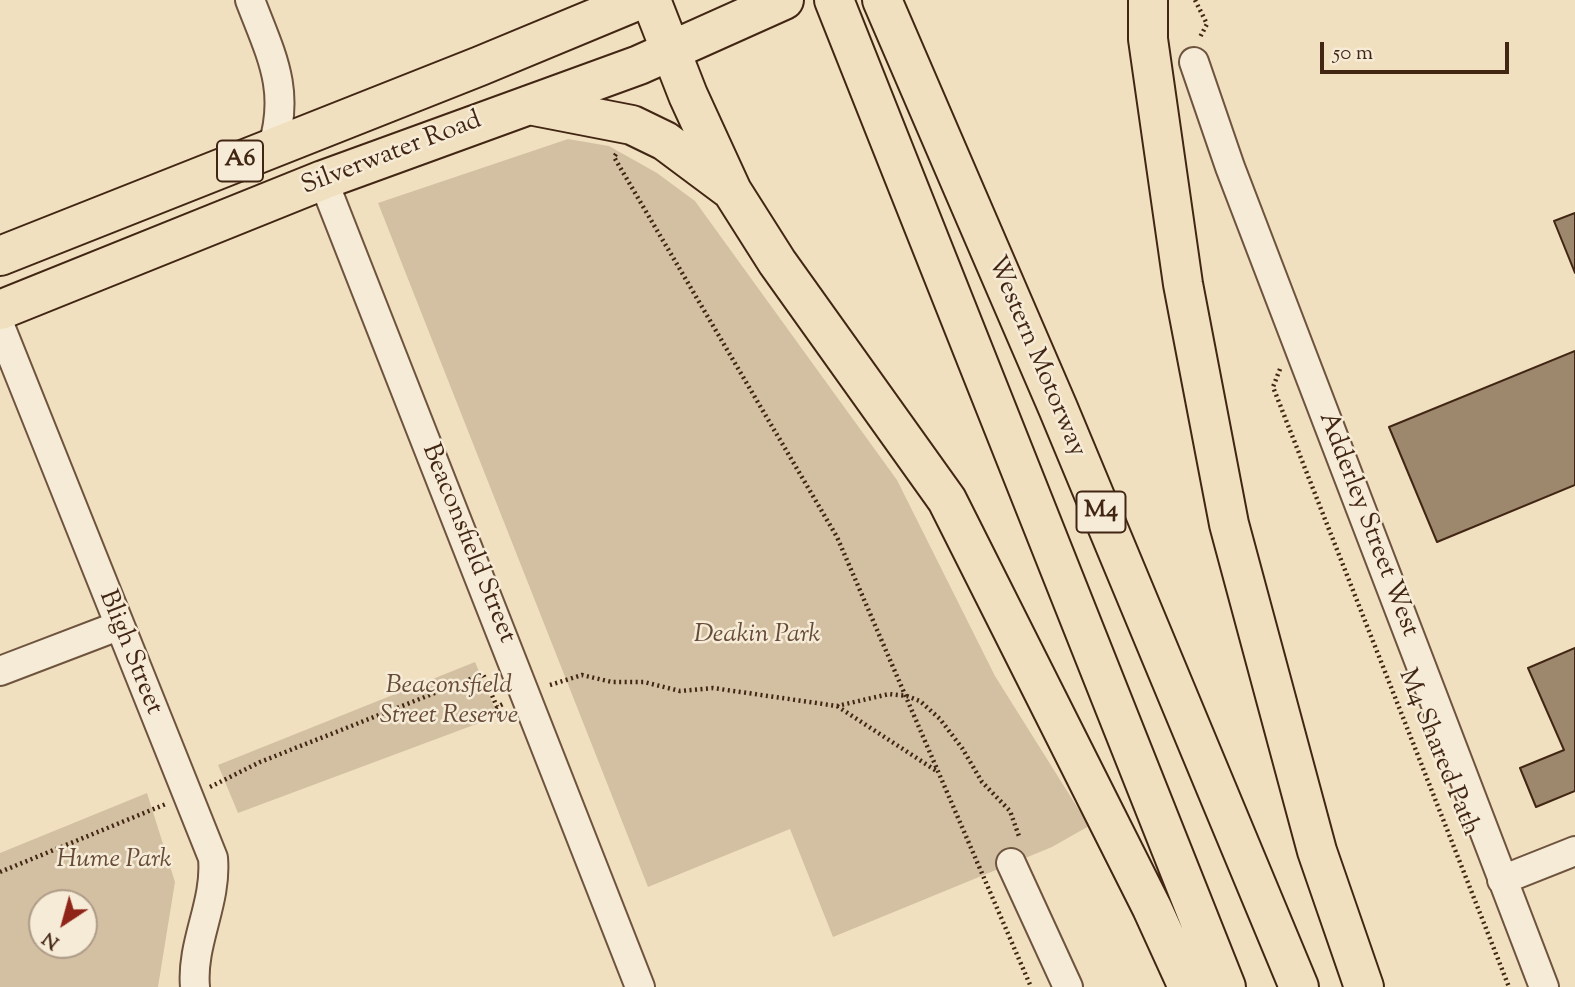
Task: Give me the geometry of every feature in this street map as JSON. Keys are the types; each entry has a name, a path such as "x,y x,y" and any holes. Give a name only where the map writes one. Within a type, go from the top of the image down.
{"highway":[{"path":"480,66 565,0"},
{"name":"Silverwater Road","path":"0,256 480,66 639,0"},
{"path":"651,0 688,95 732,191 777,262 947,500 1152,908 1188,987"},
{"name":"Silverwater Road","path":"0,310 323,180 671,51 784,0"},
{"name":"Western Motorway","path":"834,0 1226,987"},
{"name":"Western Motorway","path":"882,0 1063,421 1299,987"},
{"path":"1137,0 1149,39"},
{"path":"1148,0 1149,39 1183,284 1229,524 1317,851 1364,987"},
{"path":"528,104 632,125 665,141 732,191"}],"street":[{"path":"250,0 278,73 281,122 272,149"},
{"name":"Adderley Street West","path":"1194,62 1230,167 1544,987"},
{"name":"Beaconsfield Street","path":"323,180 640,987"},
{"name":"Bligh Street","path":"0,326 213,858 215,880 196,959 195,986"},
{"path":"0,671 118,626"},
{"path":"1502,880 1575,851"},
{"path":"1012,863 1068,987"}],"path":[{"path":"1194,62 1196,43 1208,24 1195,0"},
{"path":"614,157 837,537 1031,987"},
{"name":"M4 Shared Path","path":"1276,376 1273,387 1291,436 1509,987"},
{"path":"216,784 260,762 483,674 496,707"},
{"path":"561,681 582,675 612,682 644,682 680,691 712,688 837,706 888,694 907,696 920,701 940,719 962,748 982,782 1010,811 1021,840 1012,863"},
{"path":"837,706 938,772"},
{"path":"0,872 154,808"}],"green space":[{"name":"Deakin Park","path":"568,139 609,146 657,173 695,201 897,480 995,676 1089,826 1052,847 833,937 790,829 648,887 378,203"},
{"name":"Beaconsfield Street Reserve","path":"475,662 498,716 238,813 218,765"},
{"name":"Hume Park","path":"147,793 175,882 158,987 0,987 0,853"}],"building":[{"path":"1575,213 1575,273 1554,221"},
{"path":"1575,351 1575,485 1437,542 1389,427"},
{"path":"1575,648 1575,791 1536,807 1520,768 1564,750 1528,668"}]}
